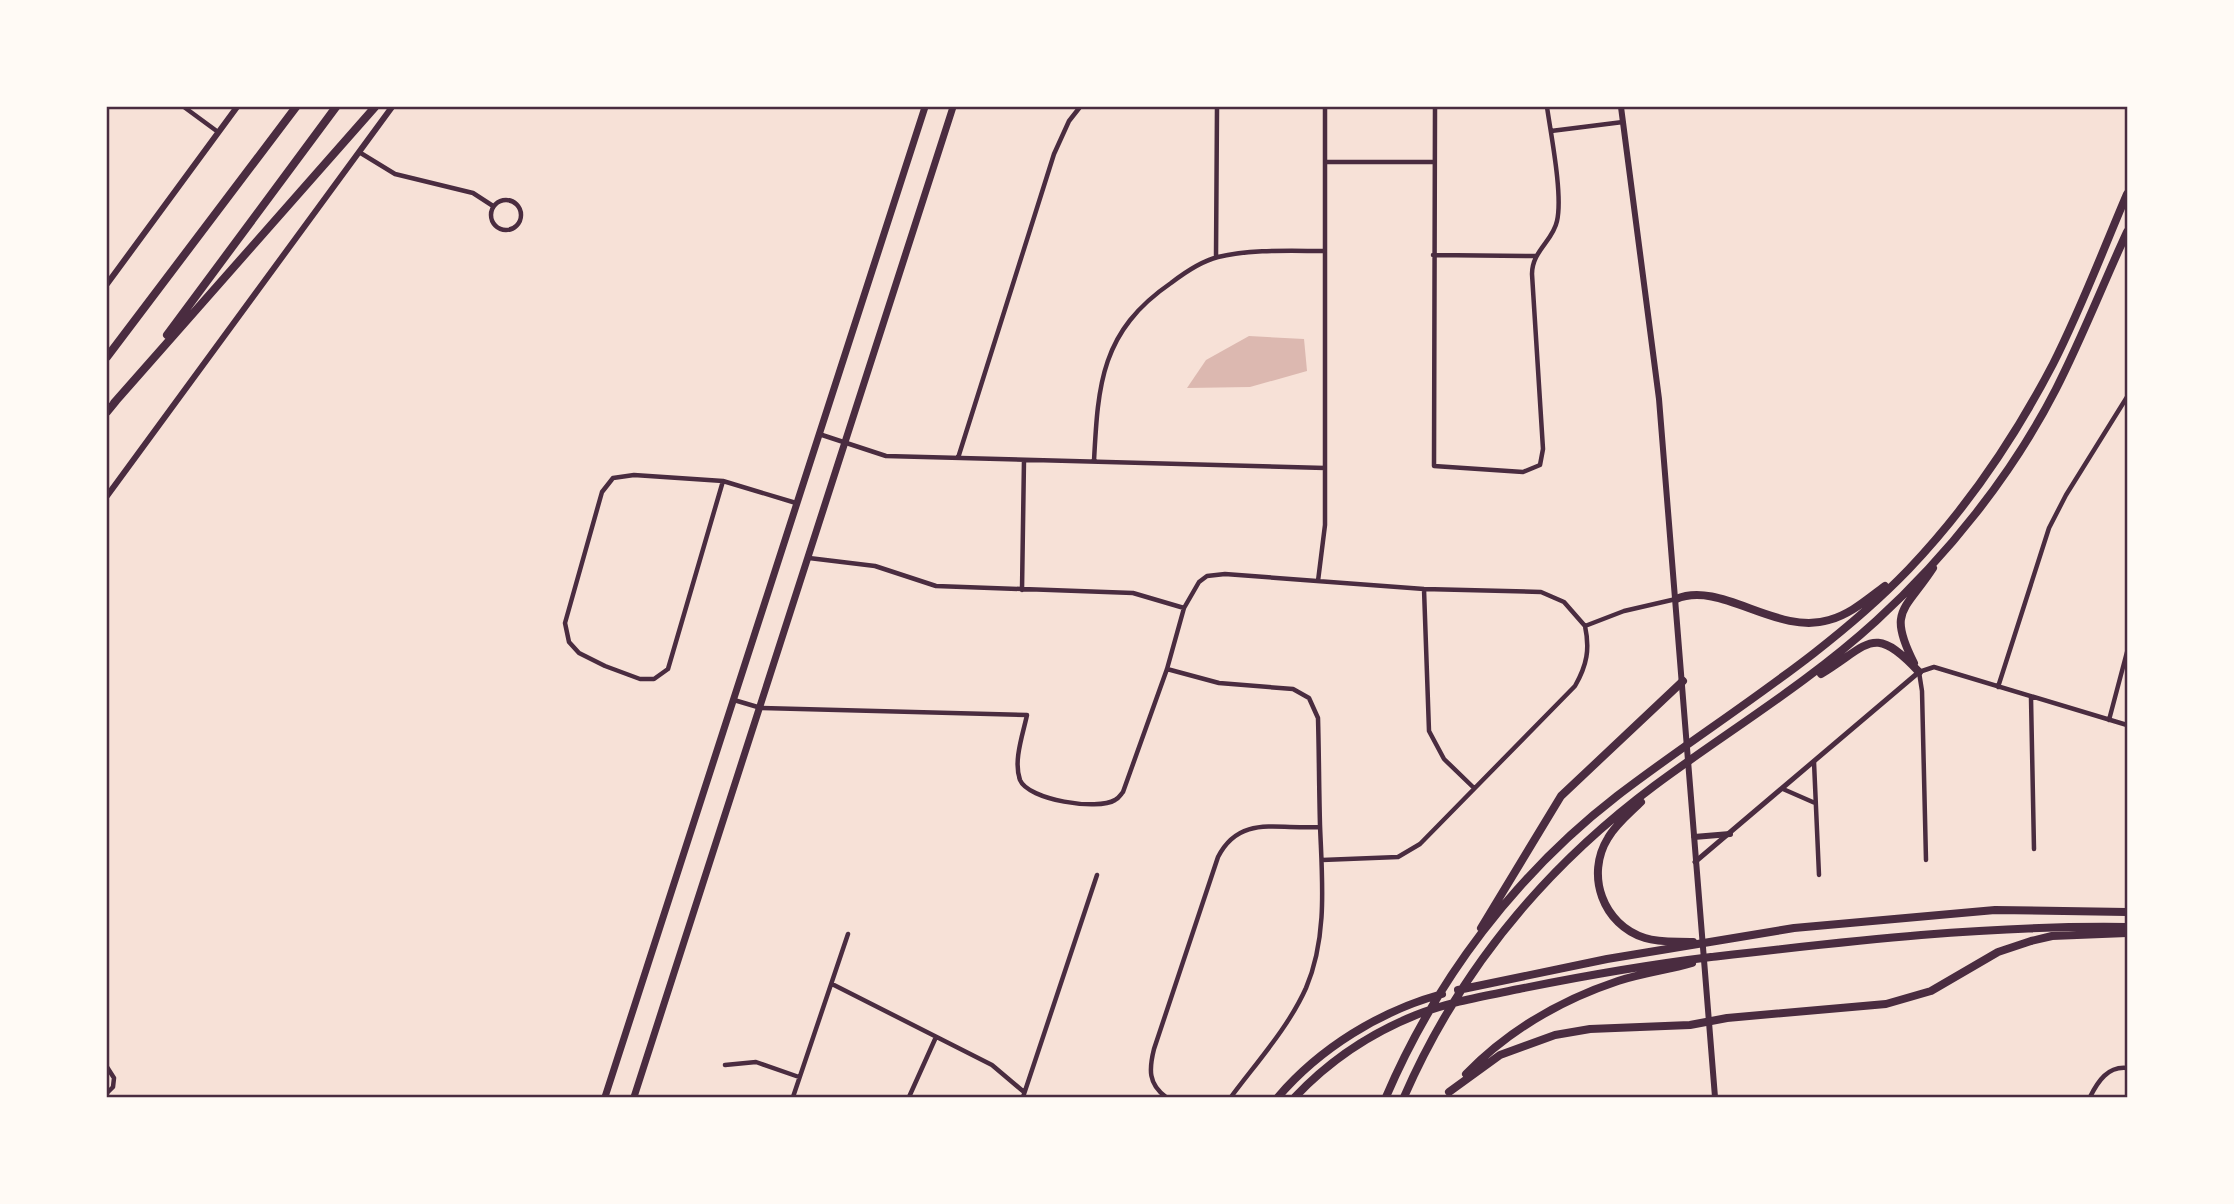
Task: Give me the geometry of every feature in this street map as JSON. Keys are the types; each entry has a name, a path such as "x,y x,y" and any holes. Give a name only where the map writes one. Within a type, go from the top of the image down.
{"highway":[{"path":"107,357 296,107"},
{"path":"107,412 336,107"},
{"path":"114,402 375,107"},
{"path":"1473,944 1510,897 1568,838 1653,770 1716,727 1833,639 1907,570 1956,514 2017,426 2053,363 2127,194"},
{"path":"1919,672 1901,635 1901,615 1947,547 2017,457 2055,391 2127,232"},
{"path":"1785,695 1877,620 1947,547"},
{"path":"1676,599 1696,593 1786,621 1817,623 1855,608 1907,570"},
{"path":"1404,1097 1452,1000 1508,923 1578,848 1657,784 1785,695 1869,643 1882,642 1894,647 1919,672"},
{"path":"1386,1097 1412,1043 1473,944 1488,914 1515,876 1541,824 1561,796 1682,681"},
{"path":"1657,784 1606,839 1599,858 1597,881 1607,909 1620,925 1642,938 1671,945"},
{"path":"1278,1097 1313,1062 1347,1037 1426,999 1482,986 1671,945 1734,940 1794,928 1995,910 2127,912"},
{"path":"1295,1097 1355,1047 1418,1014 1480,997 1708,958 1926,933 2045,927 2127,927"},
{"path":"1447,1095 1500,1055 1542,1038 1590,1029 1707,1022 1886,1004 1931,991 1998,952 2031,941 2052,936 2127,933"},
{"path":"1447,1095 1486,1055 1546,1013 1612,984 1673,965"}],"main road":[{"path":"107,284 237,107"},
{"path":"107,496 393,107"},
{"path":"605,1097 925,107"},
{"path":"634,1097 953,107"},
{"path":"1621,107 1659,399 1715,1097"},
{"path":"1694,837 1730,834"}],"street":[{"path":"184,107 218,132"},
{"path":"958,458 1054,155 1069,121 1080,107"},
{"path":"1216,257 1217,107"},
{"path":"1318,581 1325,525 1325,107"},
{"path":"1435,107 1434,466 1523,471 1540,465 1543,449 1532,274 1535,256 1554,230 1559,211 1547,107"},
{"path":"1550,131 1623,122"},
{"path":"359,152 395,174 473,193 494,206"},
{"path":"1325,162 1434,162"},
{"path":"507,200 516,204 520,213 519,223 511,229 497,228 491,220 494,206 507,200"},
{"path":"1094,461 1094,421 1100,387 1108,360 1123,331 1139,309 1158,292 1216,257 1265,251 1325,251"},
{"path":"1433,256 1535,256"},
{"path":"1998,687 2049,528 2066,495 2127,397"},
{"path":"820,434 886,456 1325,468"},
{"path":"1022,590 1024,460"},
{"path":"723,481 668,669 654,679 640,679 579,653 569,642 565,623 602,492 609,481 634,475 723,481 797,503"},
{"path":"809,558 875,566 936,586 1133,593 1184,608"},
{"path":"734,700 761,708 1027,715 1018,771 1021,783 1028,791 1054,800 1100,803 1114,801 1123,792 1167,669 1184,608 1199,582 1214,574 1424,589 1541,592 1564,602 1585,626 1589,644 1587,663 1575,686 1420,844 1405,854 1385,859 1322,860"},
{"path":"1424,589 1429,730 1444,759 1474,788"},
{"path":"1585,626 1624,611 1676,599"},
{"path":"2109,720 2127,652"},
{"path":"1695,862 1919,672 1931,667 2127,725"},
{"path":"1167,669 1219,682 1301,692 1314,705 1318,718 1322,860 1321,926 1316,956 1307,985 1284,1026 1231,1097"},
{"path":"1919,672 1922,691 1926,860"},
{"path":"2031,698 2034,849"},
{"path":"1814,762 1819,875"},
{"path":"1783,789 1815,803"},
{"path":"1166,1097 1152,1082 1150,1069 1154,1049 1218,857 1226,841 1241,829 1320,827"},
{"path":"832,984 992,1065 1023,1094 1097,875"},
{"path":"793,1097 848,934"},
{"path":"909,1097 936,1037"},
{"path":"724,1065 756,1062 799,1077"},
{"path":"2090,1097 2103,1076 2119,1067 2127,1068"},
{"path":"107,1068 114,1078 113,1087 107,1093"}],"shaded area":[{"path":"1249,336 1304,339 1307,371 1250,387 1187,388 1206,360"}]}
